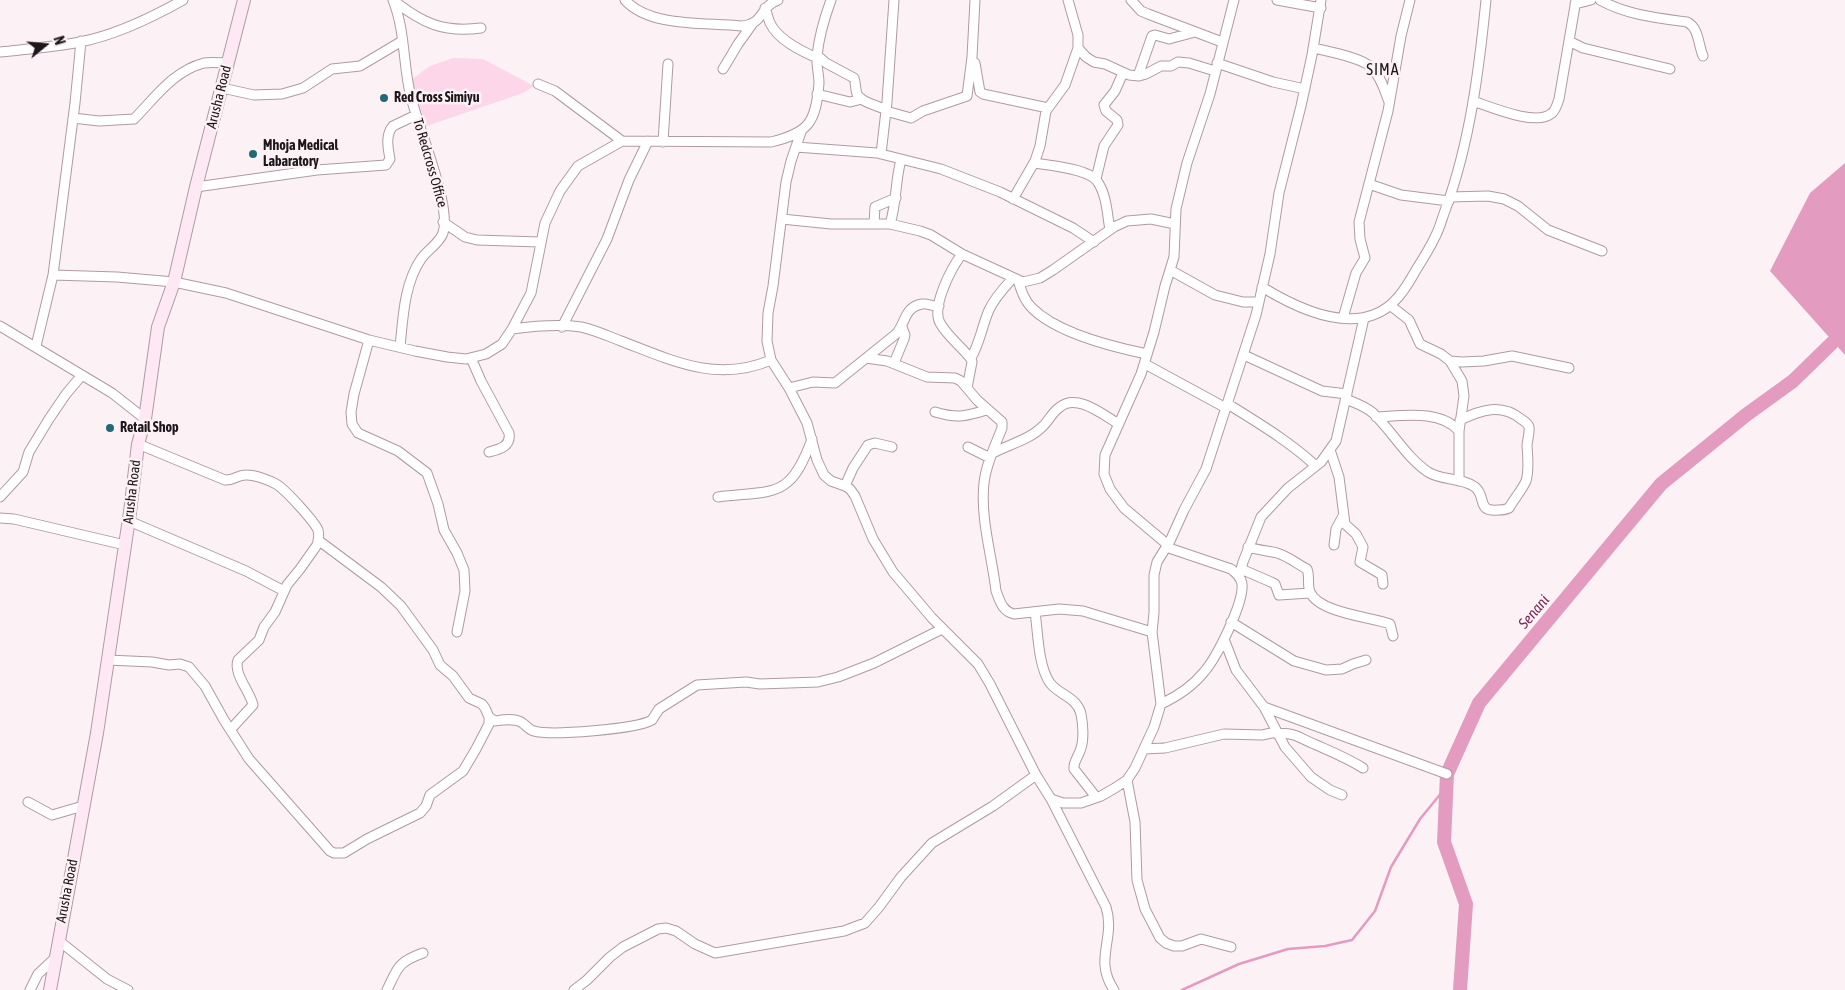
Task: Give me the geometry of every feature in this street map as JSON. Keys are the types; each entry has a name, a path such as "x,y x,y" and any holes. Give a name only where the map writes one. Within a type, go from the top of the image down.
{"main road":[{"name":"Arusha Road","path":"50,990 108,660 129,521 138,444 145,419 158,327 174,282 196,187 244,0"}],"street":[{"path":"0,52 81,41 130,26 183,0"},
{"name":"To Redcross Office","path":"393,0 413,16 447,29 462,31 481,28"},
{"name":"To Redcross Office","path":"393,0 401,23 410,93 438,184 444,213 443,233 421,259 407,292 400,347"},
{"path":"625,0 642,12 669,21 741,26 757,21 770,2"},
{"path":"53,275 117,277 174,282 226,293 369,340 447,357 471,358 486,354 502,344 531,293 545,223 560,191 578,166 622,141 771,142 791,137 801,132 810,123 814,113 819,82 817,57 822,23 831,0"},
{"path":"881,154 894,0"},
{"path":"770,2 771,24 780,36 794,46 854,78 857,93 862,100 886,111 911,118 923,111 966,96 972,56 975,0"},
{"path":"1131,0 1141,11 1222,42"},
{"path":"1234,0 1210,94 1186,163 1176,209 1174,257 1146,359 1105,455 1104,474 1110,489 1124,508 1167,546 1230,570 1271,582 1275,584 1279,594 1310,593 1328,608 1390,624 1393,636"},
{"path":"1051,799 1063,803 1076,803 1096,797 1115,788 1126,780 1135,768 1144,750 1154,728 1161,704 1152,632 1154,576 1157,562 1206,469 1244,355 1270,254 1279,193 1305,89 1321,4 1277,0"},
{"path":"1343,318 1356,273 1365,258 1360,239 1359,222 1389,102 1401,36 1410,0"},
{"path":"1262,287 1298,306 1334,318 1364,318 1391,306 1410,282 1436,236 1454,184 1473,101 1486,0"},
{"path":"1473,101 1521,117 1538,118 1551,114 1555,110 1559,99 1575,2 1591,0"},
{"path":"1600,0 1630,12 1691,24 1698,36 1703,56"},
{"path":"1013,199 1034,163 1040,146 1044,118 1048,108 1066,85 1078,48 1078,36 1070,1"},
{"path":"723,69 753,23"},
{"path":"1138,76 1152,36 1155,35 1169,39 1195,32"},
{"path":"36,346 53,275 81,41"},
{"path":"222,88 254,95 282,94 303,88 332,69 360,66 402,41"},
{"path":"1569,41 1582,48 1670,68"},
{"path":"1078,48 1086,57 1094,62 1104,64 1123,73 1138,76 1161,66 1171,66 1178,62 1216,67 1305,89"},
{"path":"1313,48 1364,62 1372,67 1380,80 1389,102"},
{"path":"972,56 980,92 1007,100 1048,108"},
{"path":"73,118 99,121 134,120 160,90 181,74 204,63 228,63"},
{"path":"663,142 668,64"},
{"path":"1096,179 1104,146 1118,125 1118,120 1106,111 1104,105 1115,91 1123,73"},
{"path":"538,84 562,96 622,141"},
{"path":"817,94 850,102 862,100"},
{"path":"196,187 317,170 384,166 388,164 390,159 388,148 390,130 393,126 405,122 416,115"},
{"path":"801,132 786,182 768,313 767,341 772,360 807,423 817,460 824,475 832,481 845,486 855,496 873,539 893,572 942,629 978,664 990,684 1106,907 1109,930 1104,966 1106,976 1114,990"},
{"path":"562,327 606,239 648,141"},
{"path":"796,147 881,154 950,172 1000,192 1073,228 1094,242"},
{"path":"890,224 896,198 897,173 901,160"},
{"path":"1034,163 1084,172 1096,179 1104,194 1110,230"},
{"path":"1369,184 1401,195 1449,199 1488,196 1504,199 1518,206 1548,230 1602,251"},
{"path":"874,223 875,208 896,198"},
{"path":"782,219 831,224 890,224 931,235 962,254 1023,282 1040,278 1110,230 1127,221 1151,219 1175,224"},
{"path":"444,222 465,236 477,240 540,242"},
{"path":"962,254 950,271 939,306 940,322 972,362 967,388"},
{"path":"1170,270 1215,295 1229,300 1259,302"},
{"path":"970,358 979,342 994,300 1016,279"},
{"path":"1016,279 1031,308 1047,319 1071,332 1146,359 1293,446 1316,466"},
{"path":"789,388 813,382 835,383 896,334 902,326 906,314 915,306 926,304 939,306"},
{"path":"1391,306 1409,320 1420,344 1441,354 1450,361 1458,372 1464,389 1459,431 1459,481"},
{"path":"1161,704 1177,697 1205,671 1224,639 1242,593 1240,573 1248,547 1264,513 1288,488 1316,466 1336,441 1364,318"},
{"path":"0,326 112,393 145,419"},
{"path":"512,329 538,326 581,327 686,365 712,370 738,370 754,367 772,360"},
{"path":"894,363 905,335 902,326"},
{"path":"369,340 354,394 351,412 352,424 358,432 398,451 428,474 444,530 464,570 465,591 457,632"},
{"path":"1244,355 1322,391 1346,397 1362,406 1376,417 1402,447 1426,470 1436,476 1469,484 1479,492 1486,509 1492,511 1506,510 1526,481 1528,424 1513,413 1501,409 1477,412 1460,420"},
{"path":"1450,361 1470,362 1512,356 1569,368"},
{"path":"471,358 509,433 510,439 508,444 489,452"},
{"path":"866,358 882,359 927,376 955,378 961,381 987,410 1002,422 1002,428 990,456 984,484 984,508 996,591 1001,604 1008,612 1014,614 1059,608 1083,611 1152,632"},
{"path":"0,497 23,472 30,452 49,419 82,375"},
{"path":"968,447 990,456 1043,427 1058,408 1067,402 1078,402 1118,424"},
{"path":"935,412 962,417 987,410"},
{"path":"1376,417 1395,415 1440,419 1453,424 1459,431"},
{"path":"718,497 767,492 778,489 794,476 803,463 812,439"},
{"path":"845,486 853,468 868,445 875,443 892,447"},
{"path":"138,444 225,480 231,480 248,474 275,483 288,492 317,528 318,540 284,591 275,612 264,627 259,640 238,660 239,674 251,696 253,705 230,729"},
{"path":"1330,450 1339,477 1345,524 1356,534 1363,546 1360,562 1382,575 1383,584"},
{"path":"1334,545 1336,529 1343,516"},
{"path":"0,518 14,519 125,545"},
{"path":"129,521 246,572 284,591"},
{"path":"108,660 152,662 169,665 180,664 190,667 205,686 249,759 327,848 334,853 344,852 420,813 426,806 430,795 462,771 476,750 489,724 486,708 469,698 453,676 440,666 433,650 401,606 381,587 318,540"},
{"path":"1248,547 1287,557 1307,569 1310,593"},
{"path":"1035,612 1040,652 1047,677 1053,687 1073,700 1080,713 1082,745 1079,757 1073,766 1096,797"},
{"path":"1232,622 1294,661 1326,670 1342,670 1352,664 1366,660"},
{"path":"489,717 495,721 512,720 520,722 531,730 541,732 572,733 635,726 652,720 659,709 697,685 746,682 760,684 818,682 838,677 874,663 942,629"},
{"path":"1224,639 1236,670 1264,707 1285,747 1311,777 1330,790 1342,794"},
{"path":"1264,707 1447,774"},
{"path":"1144,750 1165,748 1224,734 1262,736 1290,733 1335,752 1364,768"},
{"path":"574,990 588,980 610,957 623,947 658,929 666,928 676,931 695,944 715,953 844,931 858,926 865,922 879,907 901,877 932,843 993,806 1036,775"},
{"path":"1126,780 1135,822 1137,880 1145,909 1160,938 1174,946 1201,939 1231,947"},
{"path":"28,802 52,815 83,806"},
{"path":"58,940 107,979 128,990"},
{"path":"387,990 397,968 402,962 423,953"},
{"path":"30,990 38,974 55,958"}],"shaded area":[{"path":"453,58 483,59 534,86 523,93 421,128 412,79 430,66"},
{"path":"1845,163 1845,355 1770,271 1810,193"}],"waterway":[{"name":"Senani","path":"1460,990 1466,904 1444,842 1447,774 1479,703 1661,484 1746,415 1793,381 1833,342"},
{"path":"1182,990 1239,964 1288,949 1325,946 1352,940 1375,911 1391,867 1420,819 1447,786"}],"place":[{"name":"Red Cross Simiyu","path":"384,98"},
{"name":"Mhoja Medical Labaratory","path":"253,154"},
{"name":"Retail Shop","path":"110,428"}],"district":[{"name":"SIMA","path":"1383,70"}]}
